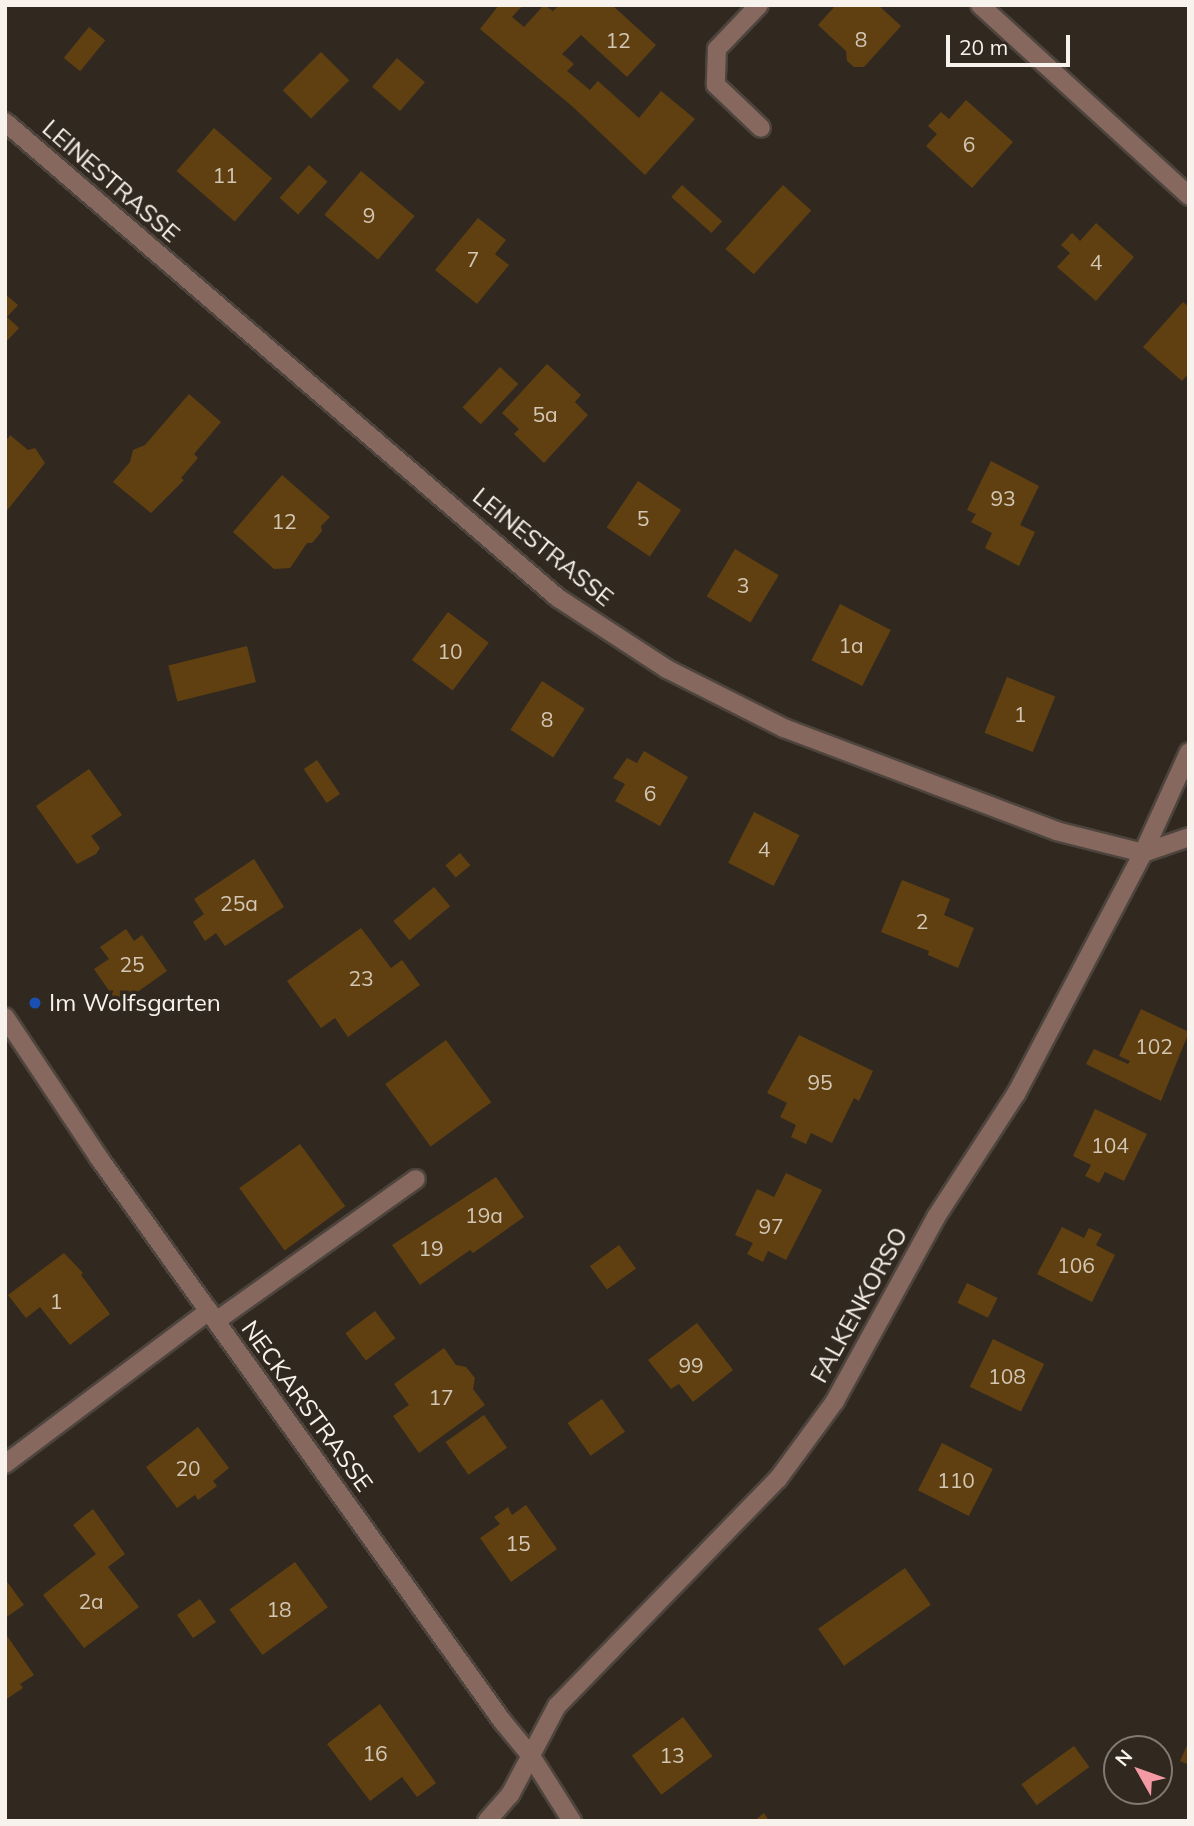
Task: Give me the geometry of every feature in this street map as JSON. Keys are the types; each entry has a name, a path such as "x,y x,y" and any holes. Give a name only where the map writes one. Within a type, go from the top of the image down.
{"street":[{"path":"759,5 717,49 716,85 761,128"},
{"path":"980,5 1189,197"},
{"name":"LEINESTRASSE","path":"5,122 558,598 667,669 784,729 1056,831 1143,853"},
{"name":"FALKENKORSO","path":"487,1821 510,1795 557,1706 778,1479 835,1401 936,1216 1016,1094 1143,853 1189,752"},
{"path":"1143,853 1189,837"},
{"name":"NECKARSTRASSE","path":"5,1017 99,1158 495,1711 531,1756 572,1821"},
{"path":"5,1465 213,1316 415,1180"}],"building":[{"path":"499,5 523,5 512,17 524,27 544,5 553,11 559,5 612,5 656,45 627,77 581,35 562,54 574,64 567,71 590,90 598,81 639,118 661,91 695,119 645,175 573,107 480,29"},
{"path":"836,5 878,5 901,26 864,67 854,67 847,61 846,51 818,25"},
{"path":"89,27 105,40 80,71 64,58"},
{"path":"321,52 349,80 311,118 283,90"},
{"path":"397,58 425,82 400,111 372,87"},
{"path":"966,100 1013,142 972,188 926,146 937,134 928,126 941,112 949,119"},
{"path":"214,128 272,179 235,222 177,171"},
{"path":"309,165 328,182 298,214 280,198"},
{"path":"361,171 415,216 378,260 324,215"},
{"path":"682,185 722,221 711,233 671,197"},
{"path":"783,185 811,210 754,274 725,249"},
{"path":"478,218 506,240 495,254 509,265 477,304 435,270"},
{"path":"1096,223 1134,257 1096,301 1057,267 1070,253 1061,245 1072,233 1080,241"},
{"path":"5,294 18,305 7,317 19,328 5,343"},
{"path":"1183,302 1189,307 1189,373 1182,381 1143,347"},
{"path":"547,364 581,395 575,402 588,415 544,463 514,434 519,429 502,413"},
{"path":"500,367 518,384 481,424 462,407"},
{"path":"189,394 221,422 194,454 198,458 181,478 184,480 151,513 113,482 130,462 133,450 145,445"},
{"path":"10,435 28,450 35,448 45,463 5,513 5,436 8,439"},
{"path":"991,461 1039,486 1020,525 1035,532 1019,566 985,548 992,533 971,522 976,514 967,510"},
{"path":"282,475 330,517 321,526 322,531 312,543 307,543 290,568 274,569 233,532"},
{"path":"638,481 681,510 650,557 607,527"},
{"path":"735,549 779,575 750,622 707,596"},
{"path":"840,604 891,630 862,686 811,660"},
{"path":"448,612 489,643 453,691 412,660"},
{"path":"247,646 256,682 177,701 168,666"},
{"path":"1007,677 1055,696 1033,752 985,733"},
{"path":"542,681 585,709 553,757 510,730"},
{"path":"644,751 688,777 660,826 615,801 625,784 613,778 627,758 637,763"},
{"path":"317,760 340,794 327,803 304,769"},
{"path":"89,769 122,815 91,836 100,848 96,854 77,864 36,806"},
{"path":"754,812 799,835 774,886 728,863"},
{"path":"460,853 470,865 456,877 445,865"},
{"path":"254,859 284,907 225,946 216,933 205,941 193,922 204,914 194,899"},
{"path":"902,880 950,899 944,915 974,928 958,968 928,955 929,951 881,932"},
{"path":"434,887 450,906 409,940 393,921"},
{"path":"361,928 391,968 402,960 420,985 348,1037 335,1018 321,1028 287,981"},
{"path":"126,929 134,941 142,935 167,971 119,1005 94,969 109,959 100,947"},
{"path":"1141,1009 1189,1032 1161,1101 1086,1064 1094,1049 1128,1064 1130,1061 1119,1056"},
{"path":"799,1035 873,1071 859,1101 854,1098 832,1143 811,1133 806,1144 791,1137 796,1125 780,1117 787,1103 767,1093"},
{"path":"446,1040 491,1102 431,1146 385,1084"},
{"path":"1095,1109 1147,1134 1124,1181 1105,1172 1099,1183 1085,1176 1091,1165 1073,1156"},
{"path":"300,1144 345,1206 285,1250 239,1188"},
{"path":"786,1173 822,1190 786,1260 768,1251 763,1262 747,1254 753,1243 735,1235 757,1189 774,1197"},
{"path":"496,1177 524,1217 473,1253 470,1250 420,1285 392,1245"},
{"path":"1062,1227 1084,1238 1089,1228 1102,1234 1096,1245 1115,1255 1092,1302 1037,1274"},
{"path":"619,1245 636,1268 607,1290 590,1266"},
{"path":"64,1253 83,1273 81,1275 110,1314 70,1345 40,1307 26,1318 8,1295"},
{"path":"967,1283 998,1298 988,1318 957,1303"},
{"path":"375,1311 395,1338 366,1360 345,1333"},
{"path":"697,1323 733,1370 693,1402 679,1384 671,1389 648,1360"},
{"path":"993,1339 1044,1364 1021,1412 970,1387"},
{"path":"444,1348 456,1365 466,1367 475,1378 473,1389 485,1405 419,1453 393,1416 409,1405 394,1384"},
{"path":"602,1399 625,1432 591,1456 568,1423"},
{"path":"484,1415 507,1448 468,1475 445,1442"},
{"path":"198,1427 229,1468 213,1481 217,1486 198,1500 195,1495 177,1508 146,1467"},
{"path":"942,1443 993,1469 969,1516 918,1490"},
{"path":"526,1505 557,1549 511,1582 480,1538 500,1524 494,1517 508,1507 512,1515"},
{"path":"93,1509 125,1554 108,1567 139,1607 84,1648 43,1595 96,1554 73,1525"},
{"path":"295,1562 328,1607 262,1655 229,1610"},
{"path":"905,1568 931,1605 844,1666 818,1629"},
{"path":"5,1579 24,1605 5,1618"},
{"path":"200,1599 216,1622 193,1638 177,1615"},
{"path":"5,1633 34,1675 20,1684 23,1688 5,1700"},
{"path":"380,1704 436,1783 417,1797 402,1777 370,1801 327,1744"},
{"path":"683,1717 712,1756 661,1795 632,1756"},
{"path":"1189,1741 1189,1765 1180,1761"},
{"path":"1074,1746 1089,1767 1037,1805 1021,1784"},
{"path":"764,1813 769,1821 754,1821"}],"place":[{"name":"Im Wolfsgarten","path":"35,1003"}]}
